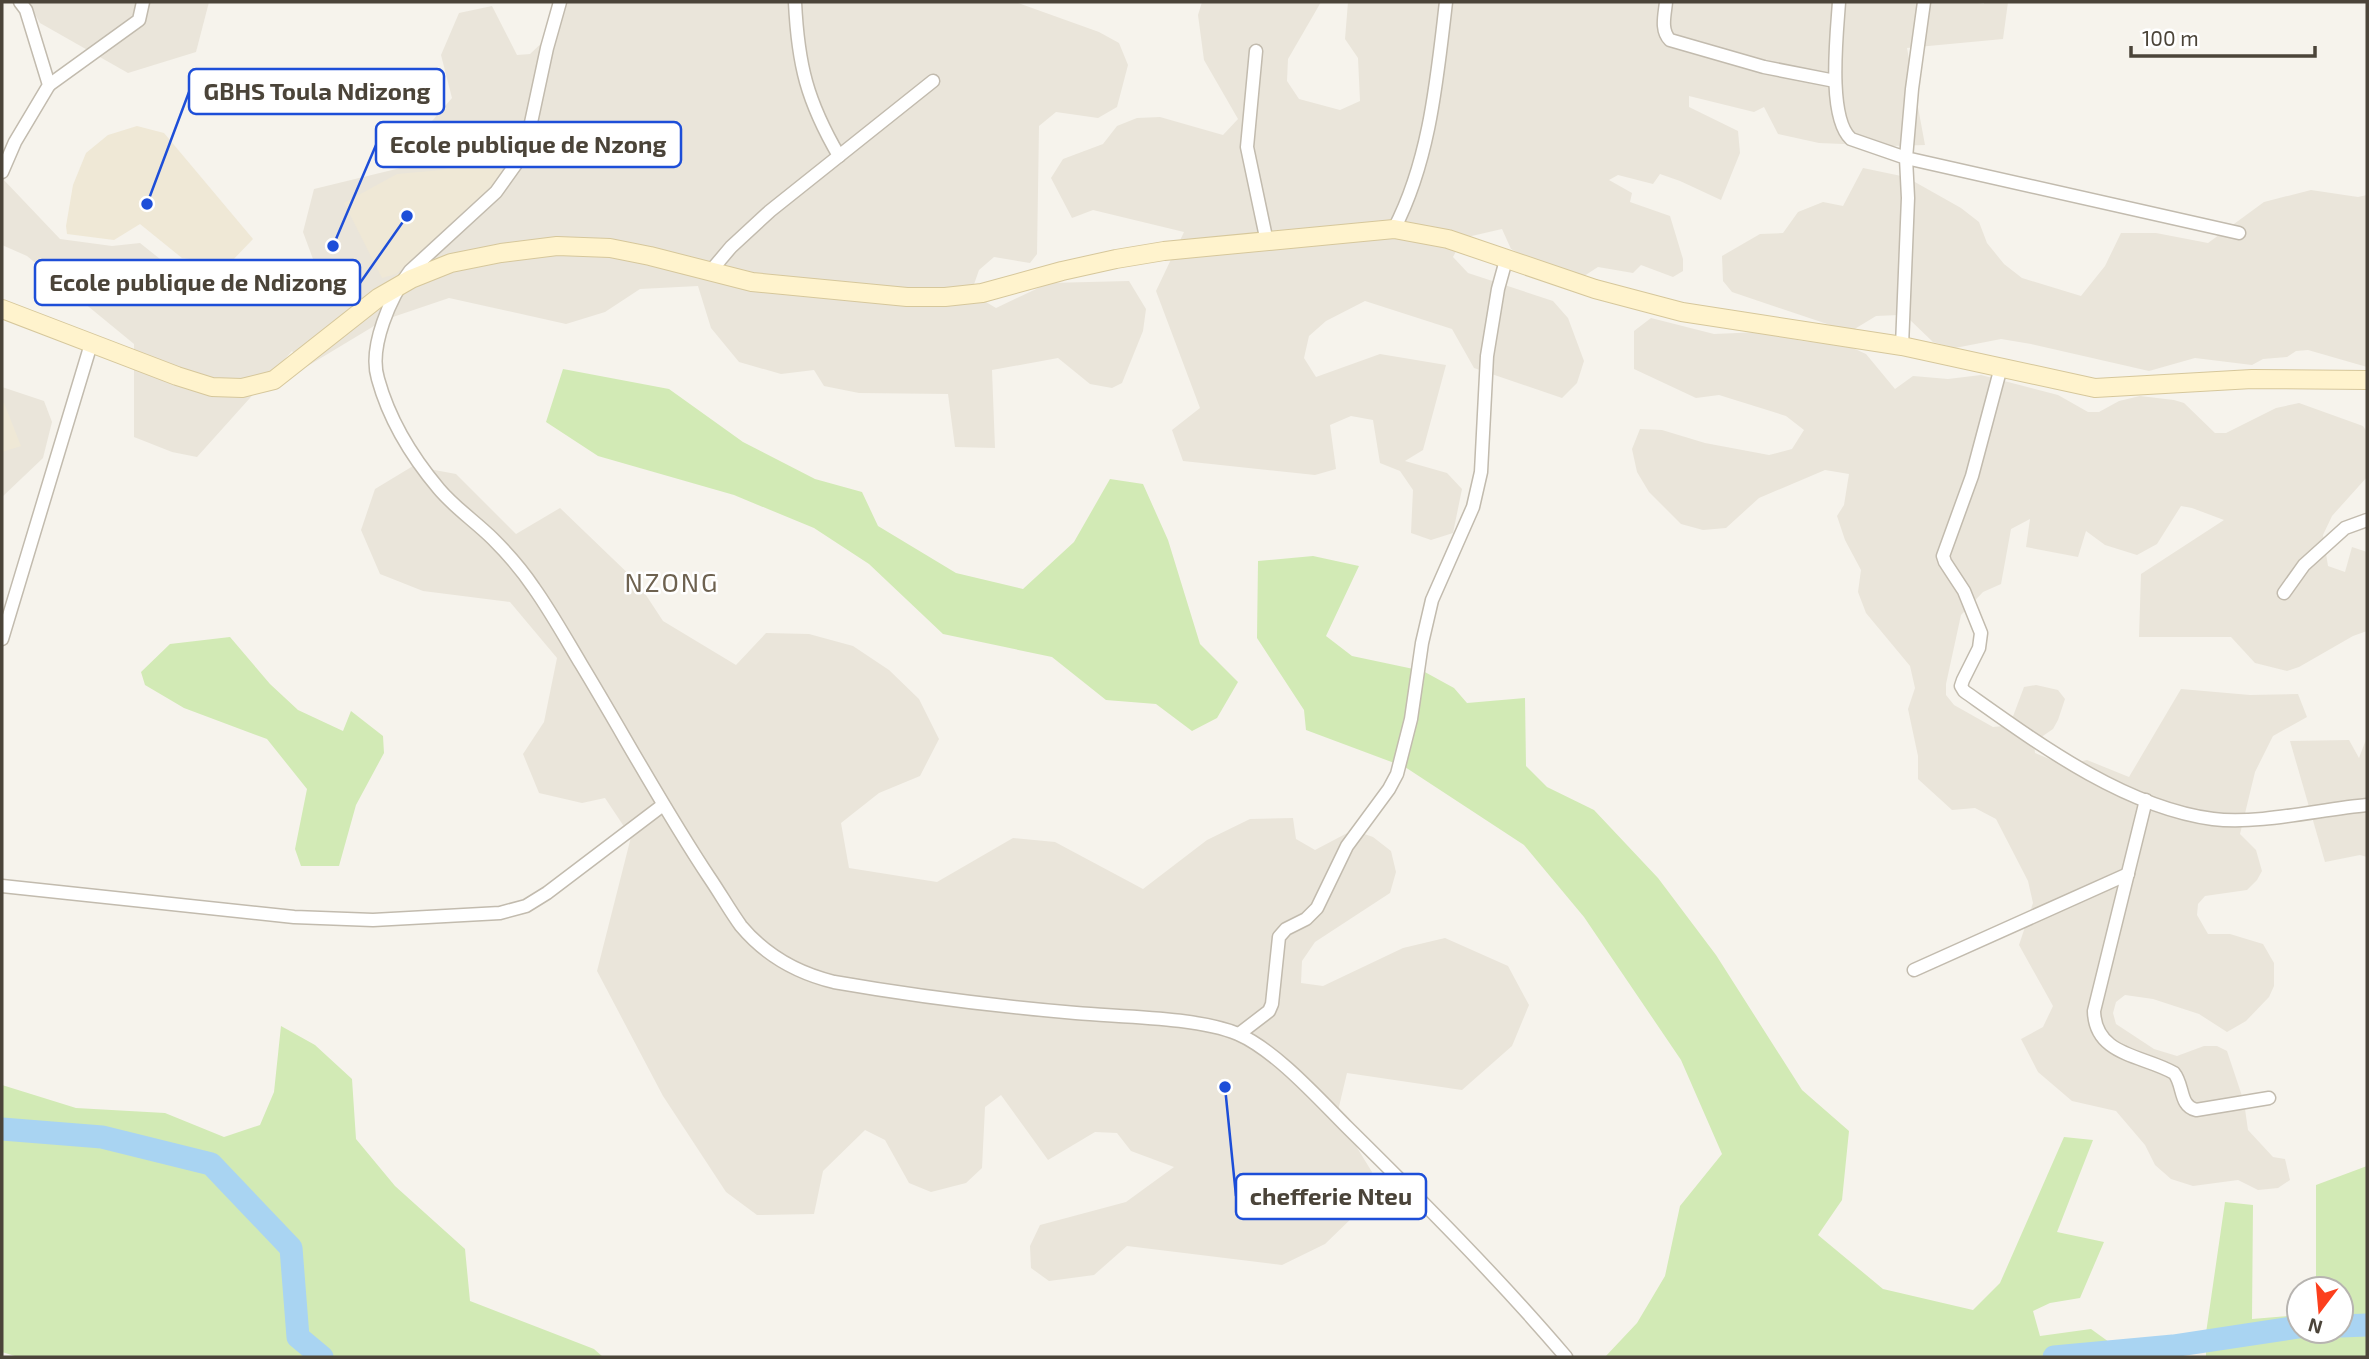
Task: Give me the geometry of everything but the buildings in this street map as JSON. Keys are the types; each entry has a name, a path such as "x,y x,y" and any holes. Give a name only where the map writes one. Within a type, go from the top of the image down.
{"street":[{"path":"20,2 26,10 49,85"},
{"path":"2,172 15,142 49,85 139,20 143,2"},
{"path":"560,2 521,157 496,192 410,271 399,285 375,355 377,376 390,413 410,449 439,489 500,547 536,590 663,805 741,926 785,965 809,976 940,999 1189,1023 1238,1034 1275,1059 1308,1088 1411,1189 1532,1317 1566,1357"},
{"path":"795,2 797,46 811,101 839,156"},
{"path":"1394,229 1407,204 1417,173 1437,70 1446,2"},
{"path":"1666,2 1664,28 1665,36 1670,40 1764,67 1835,81"},
{"path":"1839,2 1835,81 1841,125 1845,134 1860,143 1906,158 2239,233"},
{"path":"1902,346 1908,198 1906,158 1924,2"},
{"path":"1256,51 1247,148 1267,242"},
{"path":"709,272 731,247 770,211 933,81"},
{"path":"2,309 212,387 242,388 274,380 399,285 451,263 501,253 557,246 610,248 781,286 907,297 945,297 982,293 1116,259 1394,229 1448,239 1595,289 1682,312 1902,346 2095,388 2252,379 2367,380"},
{"path":"1238,1034 1269,1011 1272,1004 1279,937 1286,929 1306,919 1317,908 1342,854 1389,789 1396,774 1411,719 1422,643 1432,600 1473,507 1481,472 1487,356 1498,289 1506,260"},
{"path":"2,639 91,344"},
{"path":"2001,367 1972,476 1943,556 1964,591 1981,633 1979,648 1961,686 1964,691 2043,746 2146,800 2186,814 2240,820 2367,805"},
{"path":"2284,593 2304,565 2345,528 2367,520"},
{"path":"2146,800 2096,999 2094,1026 2101,1037 2120,1051 2174,1073 2179,1079 2185,1104 2190,1108 2196,1110 2269,1098"},
{"path":"2,886 307,917 373,920 500,913 526,906 547,893 663,805"},
{"path":"1914,970 2128,874"}],"shaded area":[{"path":"28,2 209,2 196,52 128,73 40,23"},
{"path":"558,2 1015,2 1099,32 1119,43 1128,65 1117,107 1098,118 1056,112 1039,126 1037,254 1030,263 994,257 979,270 971,293 996,308 1049,283 1129,281 1146,309 1143,331 1122,383 1112,388 1090,384 1058,358 992,370 995,448 955,447 948,394 859,393 824,386 814,370 781,374 739,362 711,328 698,286 640,289 605,312 566,324 449,298 384,320 306,367 292,351 197,457 172,452 134,437 134,344 27,256 2,245 2,178 60,239 112,246 140,243 180,275 281,266 284,291 294,300 327,297 303,232 314,189 425,162 434,154 432,121 452,98 441,55 459,13 492,6 517,55 530,54 548,37"},
{"path":"1202,2 1321,2 1288,59 1287,81 1299,99 1340,110 1360,101 1358,58 1345,39 1348,2 2008,2 2003,39 1907,48 1925,145 1819,143 1778,134 1764,107 1754,112 1689,96 1689,107 1738,131 1740,153 1721,200 1660,174 1653,184 1618,175 1609,180 1632,193 1630,202 1670,216 1683,259 1683,271 1673,277 1641,265 1633,273 1598,267 1581,278 1559,274 1511,249 1502,229 1463,238 1453,257 1468,273 1553,301 1568,318 1584,361 1577,383 1562,398 1474,368 1452,329 1365,301 1326,321 1309,336 1304,358 1316,377 1380,354 1446,365 1423,450 1405,461 1447,473 1462,489 1453,533 1431,540 1411,533 1413,490 1400,471 1380,463 1373,420 1351,416 1330,425 1336,469 1315,475 1183,461 1172,430 1200,408 1156,291 1184,232 1093,210 1072,218 1051,178 1063,159 1103,144 1117,126 1137,118 1160,117 1223,135 1238,119 1204,60 1198,15"},
{"path":"137,126 164,133 253,239 229,264 182,258 140,224 114,240 67,234 73,185 86,153 108,135"},
{"path":"495,152 504,174 450,229 396,274 382,278 344,203 397,174 442,170"},
{"path":"1863,168 1906,177 1961,208 1979,222 1987,243 2004,264 2022,278 2081,296 2105,266 2121,233 2156,233 2208,243 2264,202 2311,190 2358,197 2367,195 2367,367 2308,350 2296,351 2287,357 2263,359 2252,365 2195,358 2149,371 2001,339 1955,348 1933,342 1909,319 1899,315 1876,316 1853,330 1842,329 1732,292 1723,281 1722,256 1760,234 1783,233 1798,212 1823,202 1843,206"},
{"path":"1651,318 1714,334 1760,332 1802,341 1846,345 1866,354 1895,389 1913,376 1948,379 1981,375 2058,395 2088,412 2099,412 2119,401 2140,396 2174,400 2184,403 2215,433 2226,433 2276,408 2299,403 2363,426 2367,432 2367,477 2332,516 2323,535 2328,566 2345,572 2352,547 2367,552 2367,631 2287,671 2255,663 2231,637 2139,637 2141,574 2224,520 2181,506 2157,544 2137,555 2105,545 2086,531 2078,557 2026,547 2030,519 2011,529 2001,584 1983,592 1961,615 1946,684 1946,695 1954,705 1993,727 2004,726 2012,719 2024,687 2036,685 2058,690 2065,699 2058,720 2053,729 2034,742 2035,753 2064,765 2087,760 2129,777 2181,689 2250,695 2298,694 2307,717 2273,736 2255,772 2240,834 2256,850 2262,871 2247,890 2205,896 2198,904 2197,915 2208,934 2230,934 2263,944 2274,963 2274,986 2269,997 2246,1021 2227,1032 2199,1014 2153,999 2125,995 2116,1002 2113,1013 2116,1024 2154,1049 2177,1056 2204,1046 2217,1046 2227,1051 2244,1102 2248,1130 2273,1157 2285,1159 2290,1180 2278,1188 2258,1190 2238,1180 2193,1186 2171,1179 2155,1165 2145,1145 2116,1111 2072,1101 2038,1072 2021,1039 2043,1027 2053,1006 2019,945 2033,903 2028,881 1996,819 1975,808 1952,810 1918,779 1918,756 1908,709 1915,688 1910,666 1866,613 1858,592 1861,570 1845,540 1837,516 1844,505 1849,474 1825,470 1759,498 1726,528 1703,530 1681,524 1649,492 1637,472 1632,449 1640,429 1662,430 1705,443 1769,455 1792,449 1804,430 1786,416 1719,395 1696,398 1634,369 1634,331"},
{"path":"2,387 44,401 52,422 43,458 2,497"},
{"path":"2,403 21,446 2,452"},
{"path":"413,466 456,474 516,534 560,508 638,583 663,621 736,665 766,633 809,634 853,646 889,670 919,699 939,739 920,776 879,793 841,823 849,868 937,882 1013,838 1055,842 1143,889 1207,840 1250,819 1293,818 1296,839 1315,850 1353,830 1373,837 1391,851 1396,872 1390,893 1315,942 1302,961 1301,983 1323,986 1403,948 1445,938 1508,966 1529,1005 1512,1046 1462,1090 1347,1073 1337,1115 1372,1172 1356,1214 1325,1244 1282,1265 1127,1246 1094,1275 1049,1281 1031,1268 1030,1246 1040,1225 1126,1202 1174,1167 1131,1151 1117,1133 1095,1132 1048,1160 1001,1095 985,1107 982,1168 966,1183 931,1192 909,1183 885,1140 865,1130 823,1171 814,1214 757,1215 726,1192 663,1096 597,971 631,837 605,798 582,803 539,793 523,754 544,722 557,658 510,602 423,591 380,574 361,530 375,489"},
{"path":"2367,737 2367,857 2360,855 2325,862 2290,741 2349,740 2359,758"}],"green space":[{"path":"563,369 669,389 743,442 815,479 862,492 878,526 956,573 1023,589 1074,542 1110,479 1143,484 1168,540 1200,644 1238,682 1217,718 1192,731 1156,704 1106,700 1052,657 943,634 869,564 814,528 734,495 598,456 546,422"},
{"path":"1313,556 1359,566 1326,636 1352,656 1423,671 1454,688 1467,703 1525,698 1526,766 1547,787 1594,810 1658,878 1716,955 1802,1090 1849,1131 1842,1200 1818,1235 1883,1289 1973,1310 2000,1283 2064,1137 2093,1140 2057,1232 2104,1242 2080,1298 2050,1303 2033,1311 2040,1336 2091,1329 2127,1355 1605,1357 1637,1323 1665,1276 1680,1206 1722,1154 1681,1060 1584,917 1524,845 1405,767 1306,730 1304,710 1257,638 1258,561"},
{"path":"230,637 270,684 298,710 343,731 351,711 383,736 384,753 356,805 339,866 301,866 295,849 307,789 267,739 184,708 145,685 141,672 170,644"},
{"path":"281,1026 315,1045 352,1079 356,1139 395,1186 465,1249 470,1301 594,1349 603,1357 18,1357 2,1352 2,1085 76,1108 165,1113 224,1137 260,1125 274,1092"},
{"path":"2367,1166 2367,1356 2206,1357 2206,1333 2225,1202 2253,1205 2252,1319 2285,1316 2285,1345 2355,1345 2355,1275 2316,1275 2316,1185"}],"waterway":[{"path":"2,1129 102,1137 211,1164 291,1248 298,1337 322,1357"},
{"path":"2355,1325 2367,1325"},
{"path":"2054,1357 2173,1346 2285,1329"}],"place":[{"name":"GBHS Toula Ndizong","path":"147,204"},
{"name":"Ecole publique de Ndizong","path":"407,216"},
{"name":"Ecole publique de Nzong","path":"333,246"},
{"name":"chefferie Nteu","path":"1225,1087"}],"district":[{"name":"NZONG","path":"672,583"}]}
